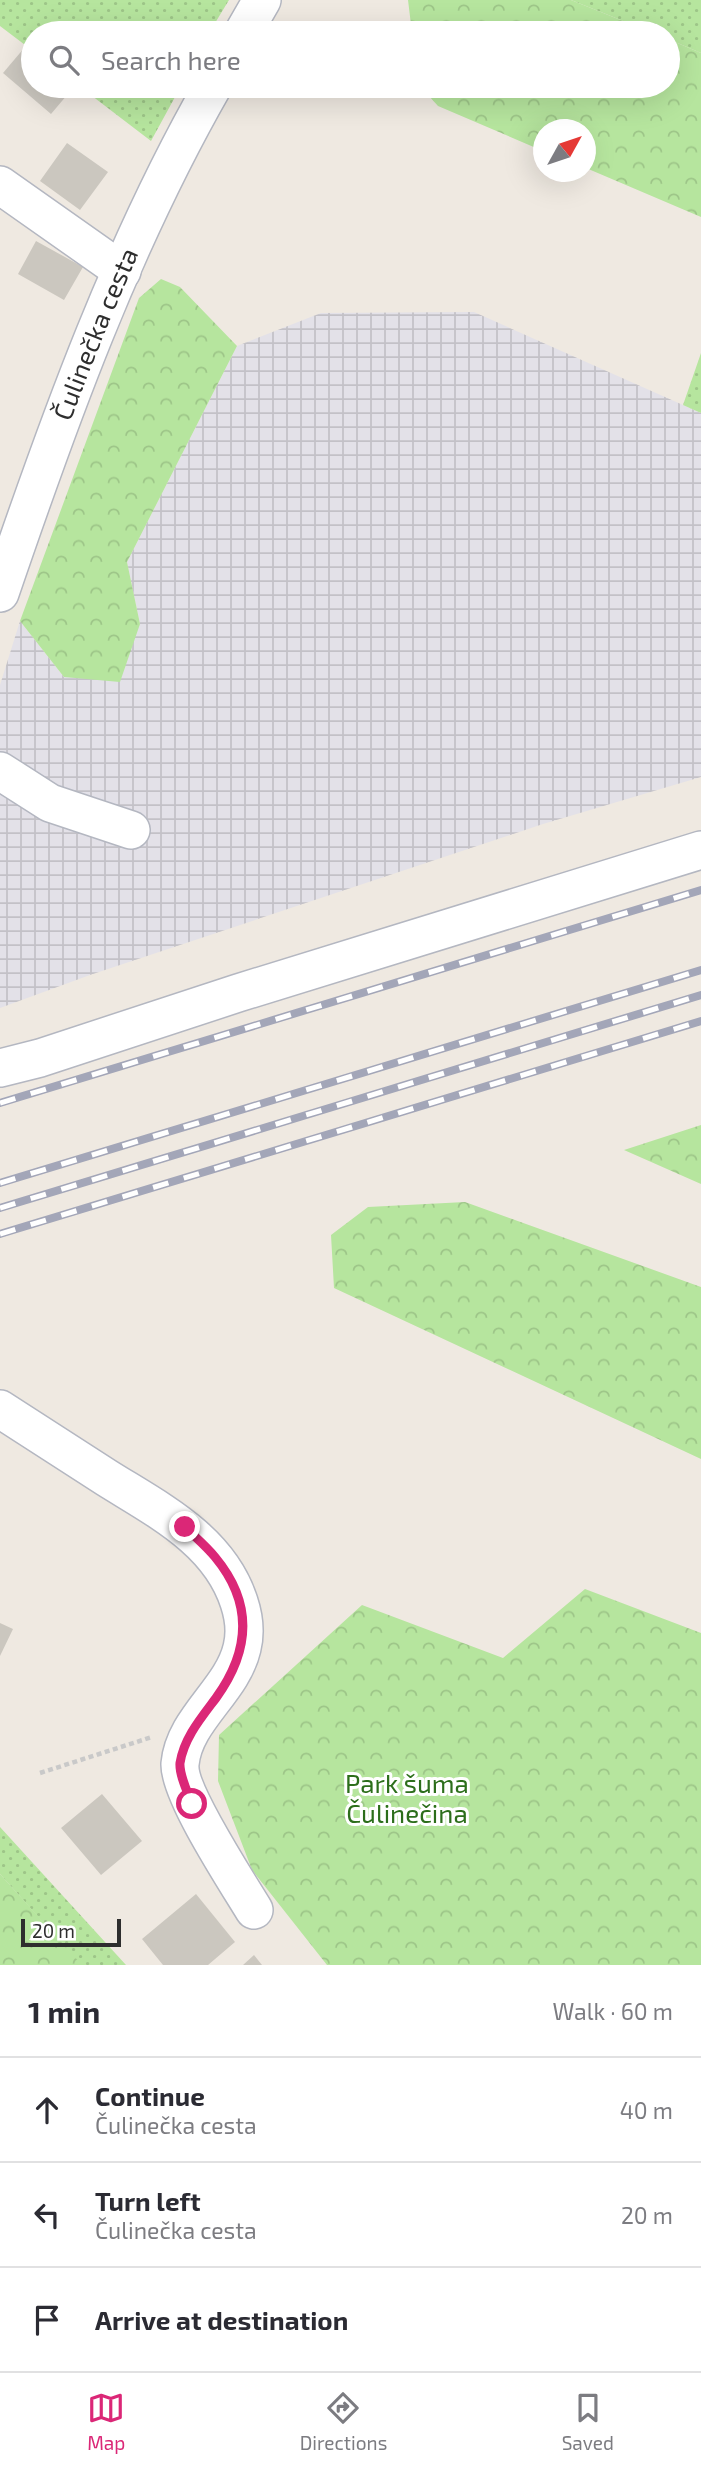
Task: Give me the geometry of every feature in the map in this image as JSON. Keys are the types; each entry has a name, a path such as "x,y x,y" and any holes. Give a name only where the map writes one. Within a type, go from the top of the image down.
{"street":[{"path":"250,21 262,0"},
{"name":"Čulinečka cesta","path":"0,593 52,442 144,216 207,98"},
{"path":"0,185 122,271"},
{"path":"0,771 50,803 131,830"},
{"path":"0,1069 701,850"},
{"path":"0,1409 185,1527 215,1557 233,1583 245,1620 242,1648 231,1678 187,1742 180,1766 192,1804 254,1910"}],"path":[{"path":"40,1773 197,1724"}],"shaded area":[{"path":"474,312 701,413 701,777 543,824 90,975 0,1008 0,685 20,621 64,677 140,624 127,562 237,346 321,313"}],"green space":[{"path":"0,0 229,0 216,21 21,21 21,42 0,26"},
{"path":"408,0 571,0 623,21 411,21"},
{"path":"571,0 701,0 701,53 680,44 680,21 623,21"},
{"path":"680,44 701,53 701,217 596,172 596,119 533,119 533,147 438,106 431,98 680,98"},
{"path":"95,98 174,98 151,141"},
{"path":"161,279 180,287 237,346 127,562 140,624 120,682 64,677 20,621 139,298"},
{"path":"701,353 701,413 683,405"},
{"path":"701,1125 701,1184 624,1150"},
{"path":"465,1202 701,1287 701,1459 334,1288 331,1235 368,1207"},
{"name":"Park šuma Čulinečina","path":"585,1589 701,1633 701,1965 327,1965 252,1870 218,1781 219,1735 362,1605 503,1658"},
{"path":"0,1827 126,1965 81,1965 0,1874"},
{"path":"0,1874 82,1965 0,1965"}],"building":[{"path":"21,52 21,88 3,73"},
{"path":"32,98 65,98 51,114"},
{"path":"67,143 108,172 80,210 40,181"},
{"path":"36,241 83,267 64,300 18,274"},
{"path":"0,1623 13,1629 0,1656"},
{"path":"102,1794 142,1841 101,1875 61,1828"},
{"path":"196,1894 235,1942 208,1965 163,1965 142,1939"},
{"path":"254,1955 262,1965 243,1965"}],"railway":[{"path":"0,1103 701,890"},
{"path":"0,1183 701,970"},
{"path":"0,1208 701,995"},
{"path":"0,1234 701,1021"}],"route":[{"path":"185,1527 215,1557 233,1583 245,1620 242,1648 231,1678 197,1724 187,1742 180,1766 192,1804"}]}
